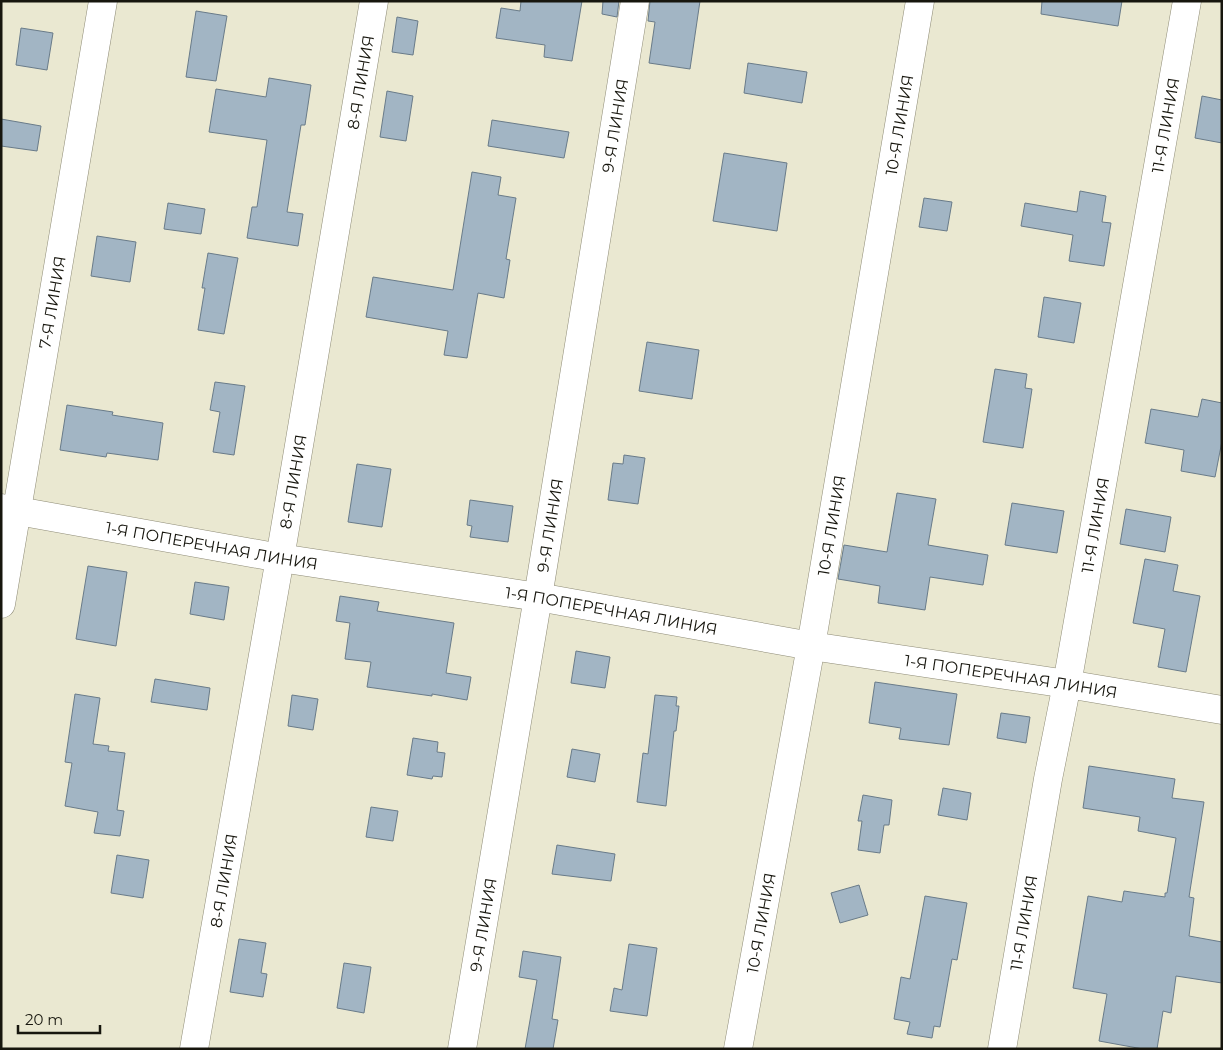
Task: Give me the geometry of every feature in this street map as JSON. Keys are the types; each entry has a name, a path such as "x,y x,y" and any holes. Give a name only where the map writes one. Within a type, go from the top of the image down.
{"street":[{"name":"7-Я ЛИНИЯ","path":"1,604 9,509 103,1"},
{"name":"8-Я ЛИНИЯ","path":"194,1049 280,558 374,1"},
{"name":"9-Я ЛИНИЯ","path":"462,1049 635,1"},
{"name":"10-Я ЛИНИЯ","path":"738,1049 811,646 920,1"},
{"name":"11-Я ЛИНИЯ","path":"1002,1049 1048,779 1068,684 1187,1"},
{"name":"1-Я ПОПЕРЕЧНАЯ ЛИНИЯ","path":"9,509 280,558 538,596 811,646 1068,684 1222,710"}],"building":[{"path":"521,1 582,1 572,61 544,57 545,45 496,38 501,8 520,11"},
{"path":"603,1 619,1 617,17 602,14"},
{"path":"650,1 700,1 690,69 649,63 655,22 648,21"},
{"path":"1042,1 1122,1 1118,26 1041,14"},
{"path":"196,11 227,16 216,81 186,77"},
{"path":"397,17 418,21 413,55 392,52"},
{"path":"21,28 53,33 47,70 16,65"},
{"path":"748,63 807,72 802,103 744,93"},
{"path":"269,78 311,85 305,125 301,125 287,212 303,214 298,246 247,238 252,207 257,207 267,140 209,132 216,89 266,97"},
{"path":"387,91 413,96 406,141 380,137"},
{"path":"1202,96 1222,100 1222,143 1195,138"},
{"path":"1,119 41,126 37,151 1,146"},
{"path":"492,120 569,132 564,158 488,146"},
{"path":"724,153 787,163 777,231 713,221"},
{"path":"472,172 501,177 498,195 516,198 506,259 510,260 504,298 478,293 467,358 444,355 448,331 366,317 373,277 453,290"},
{"path":"1080,191 1106,196 1102,222 1111,223 1104,266 1069,261 1073,235 1021,226 1025,203 1077,212"},
{"path":"924,198 952,202 947,231 919,227"},
{"path":"168,203 205,209 201,234 164,229"},
{"path":"97,236 136,242 130,282 91,276"},
{"path":"208,253 238,258 224,334 198,330 205,288 202,288"},
{"path":"1044,297 1081,303 1074,343 1038,337"},
{"path":"647,342 699,350 692,399 639,391"},
{"path":"995,369 1027,374 1025,388 1032,389 1023,448 983,442"},
{"path":"215,382 245,386 234,455 213,452 220,412 210,410"},
{"path":"1202,399 1222,403 1222,441 1215,477 1181,471 1184,450 1145,443 1151,409 1198,417"},
{"path":"67,405 113,412 112,415 163,423 158,460 107,453 106,457 60,450"},
{"path":"624,455 645,458 638,504 608,500 613,463 623,464"},
{"path":"357,464 391,469 382,527 348,522"},
{"path":"897,493 936,499 928,545 988,555 983,585 930,577 925,610 878,603 880,586 838,579 844,545 887,552"},
{"path":"470,500 513,506 508,542 470,537 472,526 467,525"},
{"path":"1012,503 1064,511 1057,553 1005,545"},
{"path":"1126,509 1171,517 1165,552 1120,544"},
{"path":"1145,559 1178,565 1173,591 1200,596 1186,672 1158,667 1165,629 1133,623"},
{"path":"88,566 127,572 116,646 76,639"},
{"path":"195,582 229,587 224,620 190,614"},
{"path":"340,596 379,602 377,611 454,623 446,673 471,677 467,700 367,687 371,662 345,659 350,623 336,621"},
{"path":"576,651 610,657 605,688 571,683"},
{"path":"155,679 210,688 207,710 151,702"},
{"path":"875,682 957,694 949,745 899,739 901,728 869,723"},
{"path":"75,694 100,698 93,744 109,746 108,751 125,753 117,810 124,811 120,836 94,833 98,812 65,806 72,763 65,762"},
{"path":"292,695 318,699 313,730 288,726"},
{"path":"655,695 677,697 676,706 679,706 676,731 674,731 666,806 637,802 643,753 648,754"},
{"path":"1001,713 1030,717 1026,743 997,738"},
{"path":"413,738 438,742 437,752 445,753 442,777 433,776 432,779 407,775"},
{"path":"572,749 600,754 595,782 567,777"},
{"path":"1089,766 1175,779 1172,798 1204,802 1189,897 1194,898 1189,936 1222,942 1222,983 1176,976 1171,1013 1163,1011 1157,1049 1143,1049 1099,1041 1107,994 1073,988 1088,896 1122,902 1124,891 1165,897 1176,838 1138,831 1140,817 1083,808"},
{"path":"943,788 971,793 967,820 938,815"},
{"path":"863,795 892,800 889,825 884,825 880,853 858,850 862,821 858,821"},
{"path":"371,807 398,811 393,841 366,837"},
{"path":"557,845 615,854 611,881 552,874"},
{"path":"117,855 149,860 143,898 111,893"},
{"path":"859,885 868,915 840,923 831,893"},
{"path":"925,896 967,903 957,960 952,959 940,1027 934,1026 932,1038 907,1034 910,1022 894,1019 901,977 910,979"},
{"path":"239,939 266,943 261,973 267,974 263,997 230,992"},
{"path":"629,944 657,948 647,1016 610,1011 614,988 622,990"},
{"path":"523,951 561,957 552,1019 558,1020 553,1049 525,1049 537,980 519,977"},
{"path":"344,963 371,967 364,1013 337,1008"}]}
